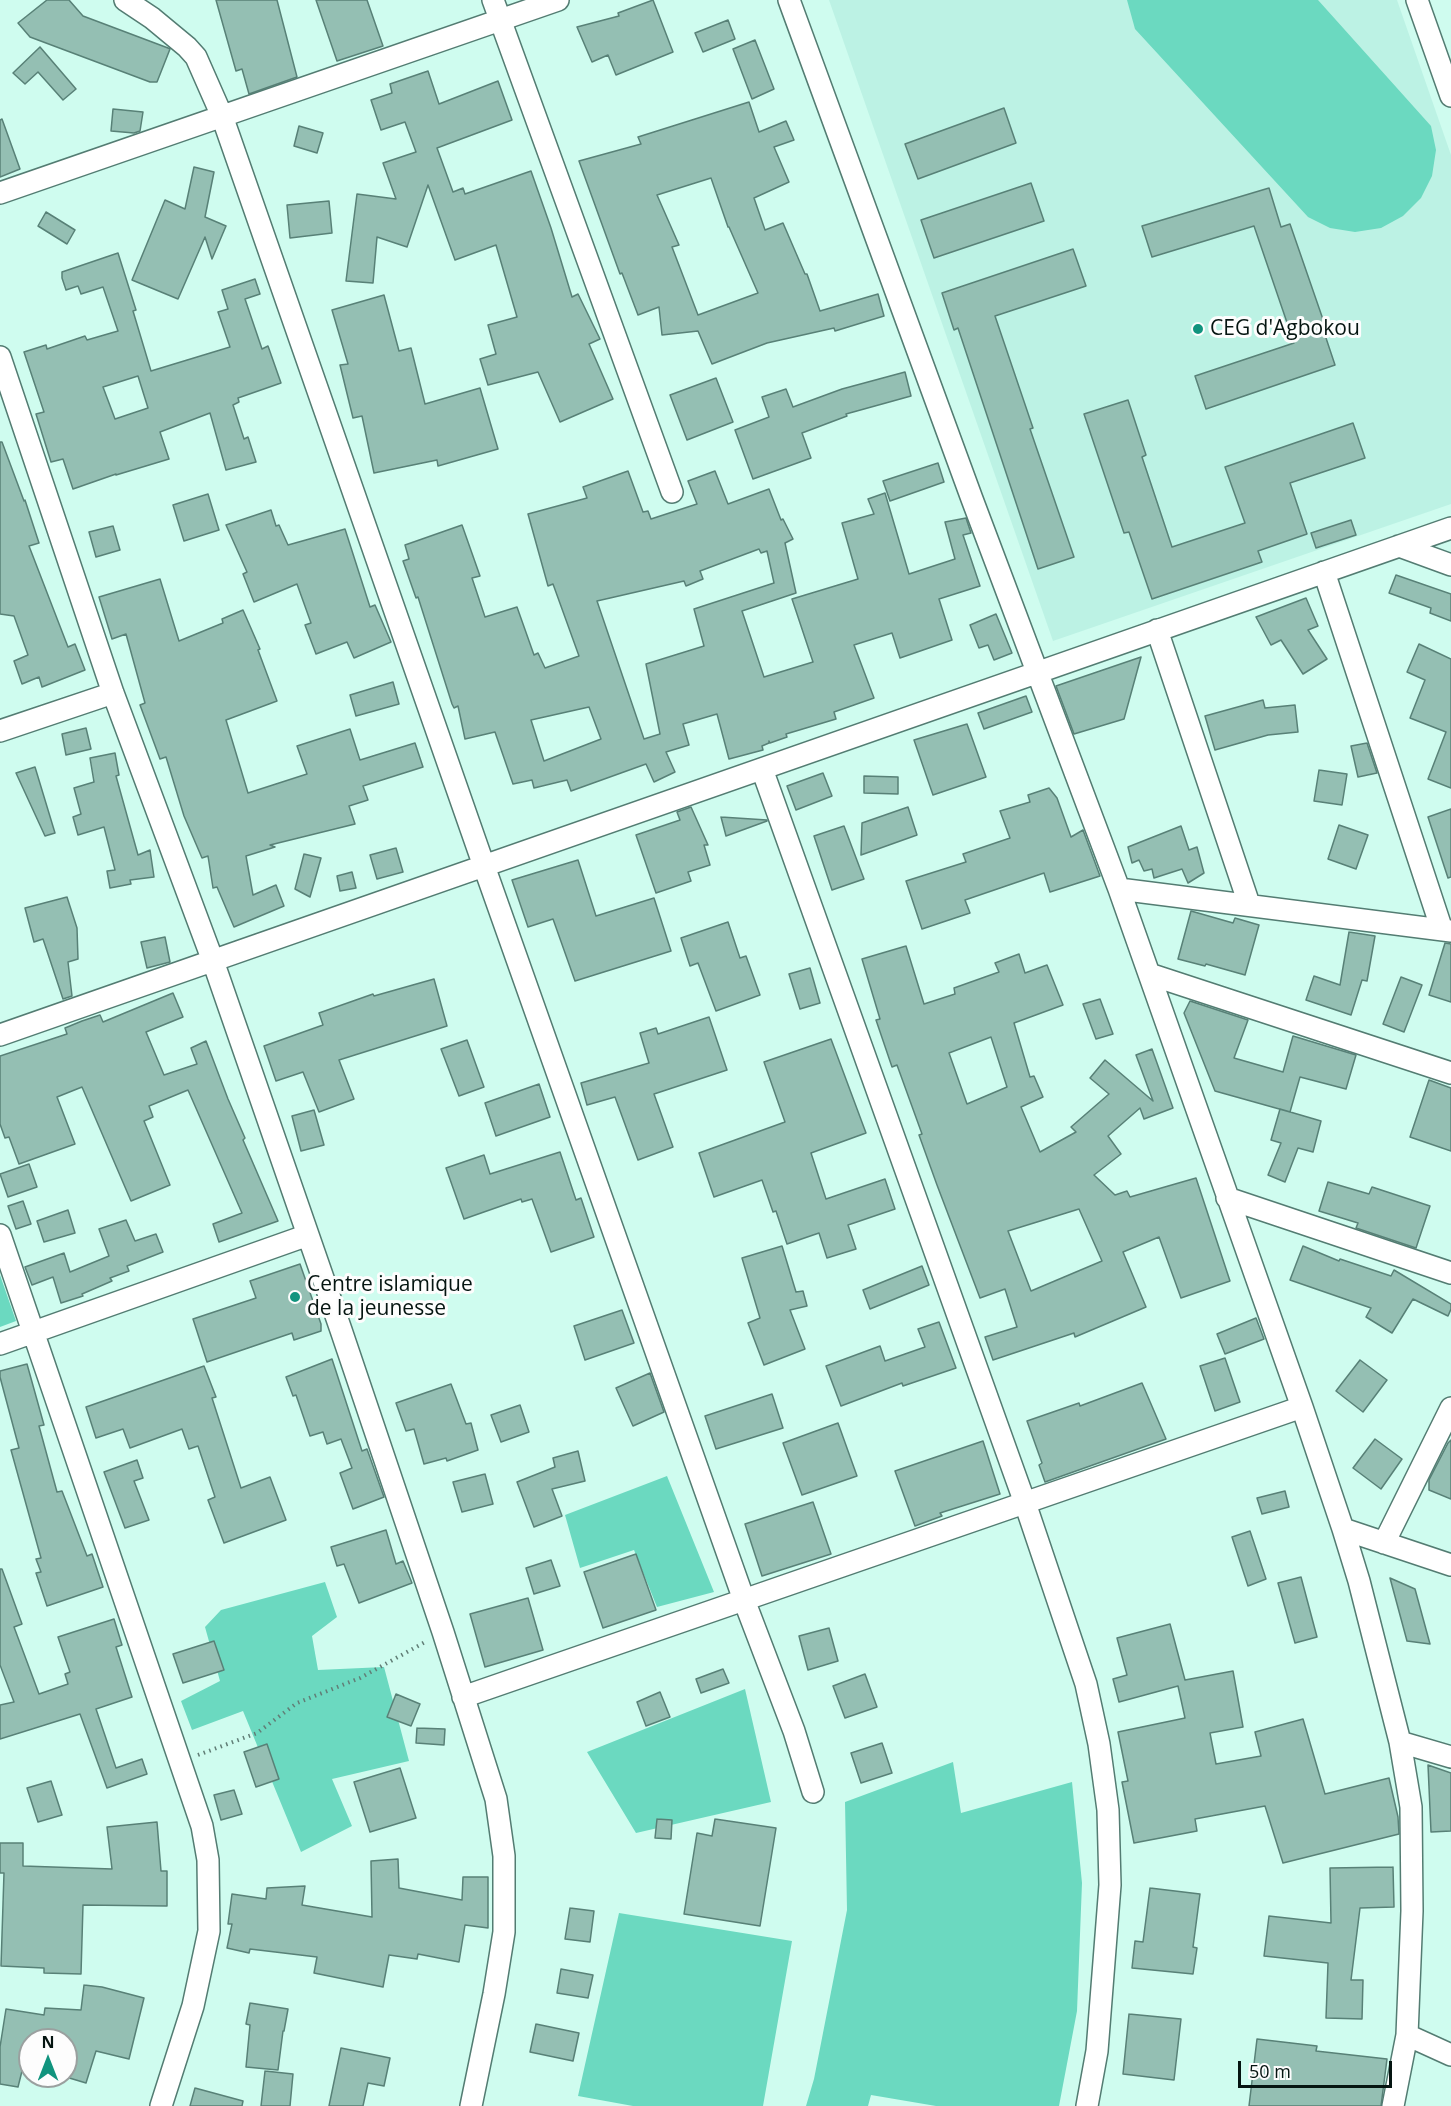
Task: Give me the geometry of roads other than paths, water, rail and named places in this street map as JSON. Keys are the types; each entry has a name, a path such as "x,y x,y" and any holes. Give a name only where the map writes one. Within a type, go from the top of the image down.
{"street":[{"path":"125,0 188,47 196,57 222,116 484,866 744,1600 794,1731 813,1792"},
{"path":"493,0 672,492"},
{"path":"0,193 558,0"},
{"path":"789,0 1036,673 1119,889 1343,1529 1400,1742 1411,1807 1413,1848 1407,2035 1393,2106"},
{"path":"1417,0 1446,66 1451,96"},
{"path":"0,357 113,693 213,961 308,1235 443,1632 496,1799 504,1856 504,1932 471,2106"},
{"path":"0,1035 1451,528"},
{"path":"1399,546 1451,565"},
{"path":"1119,889 1447,930 1324,572"},
{"path":"1157,630 1249,904"},
{"path":"0,730 113,693"},
{"path":"762,769 1025,1503 1086,1684 1099,1744 1108,1810 1110,1885 1097,2051 1087,2106"},
{"path":"1149,974 1451,1073"},
{"path":"1227,1198 1451,1273"},
{"path":"0,1235 202,1826 208,1860 208,1930 193,2006 161,2106"},
{"path":"0,1344 308,1235"},
{"path":"463,1698 1302,1407"},
{"path":"1384,1543 1451,1408"},
{"path":"1343,1529 1451,1565"},
{"path":"1400,1742 1451,1757"},
{"path":"1407,2035 1451,2055"}],"place":[{"name":"CEG d'Agbokou","path":"1198,329"},
{"name":"Centre islamique de la jeunesse","path":"295,1297"}]}
